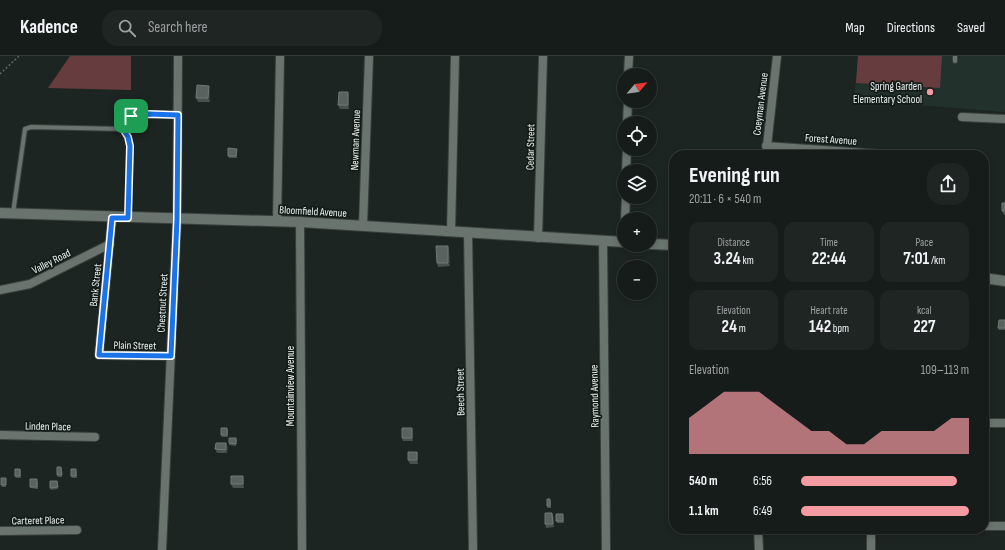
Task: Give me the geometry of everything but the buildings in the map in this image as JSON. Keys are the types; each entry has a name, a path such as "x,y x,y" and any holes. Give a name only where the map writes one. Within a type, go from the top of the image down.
{"street":[{"name":"Chestnut Street","path":"162,550 177,219 178,56"},
{"path":"277,221 280,56"},
{"name":"Newman Avenue","path":"363,225 369,56"},
{"path":"451,232 455,56"},
{"name":"Cedar Street","path":"538,238 543,56"},
{"path":"628,68 629,56"},
{"name":"Coeyman Avenue","path":"766,150 777,56"},
{"path":"962,117 1005,119"},
{"name":"Forest Avenue","path":"766,146 823,150"},
{"name":"Bloomfield Avenue","path":"0,213 112,218 300,222 363,225 538,238 617,242"},
{"name":"Bank Street","path":"99,355 112,218"},
{"name":"Mountainview Avenue","path":"300,222 302,550"},
{"name":"Beech Street","path":"468,233 473,550"},
{"name":"Raymond Avenue","path":"603,241 606,550"},
{"name":"Valley Road","path":"0,290 30,284 110,244"},
{"path":"657,244 669,245"},
{"path":"989,278 1005,280"},
{"name":"Plain Street","path":"99,355 171,356"},
{"path":"989,423 1005,423"},
{"name":"Linden Place","path":"0,435 94,437"},
{"path":"989,526 1005,526"},
{"name":"Carteret Place","path":"0,531 77,530"},
{"path":"758,534 758,550"},
{"path":"871,534 871,550"}],"lane":[{"path":"955,56 955,61"},
{"path":"123,129 132,116 178,115"},
{"path":"12,214 25,129 31,127 123,129"},
{"path":"123,129 128,137 130,146 128,218"}],"path":[{"path":"0,74 19,56"}],"shaded area":[{"path":"70,56 131,56 131,90 48,88"},
{"name":"Spring Garden Elementary School","path":"858,56 1005,56 1005,112 854,100"},
{"path":"858,56 942,56 940,88 856,83"}],"place":[{"name":"Spring Garden Elementary School","path":"930,92"}],"route":[{"path":"148,114 178,115 177,219 171,356 99,355 112,218 128,218 130,143 123,129 131,116 148,114"}]}
